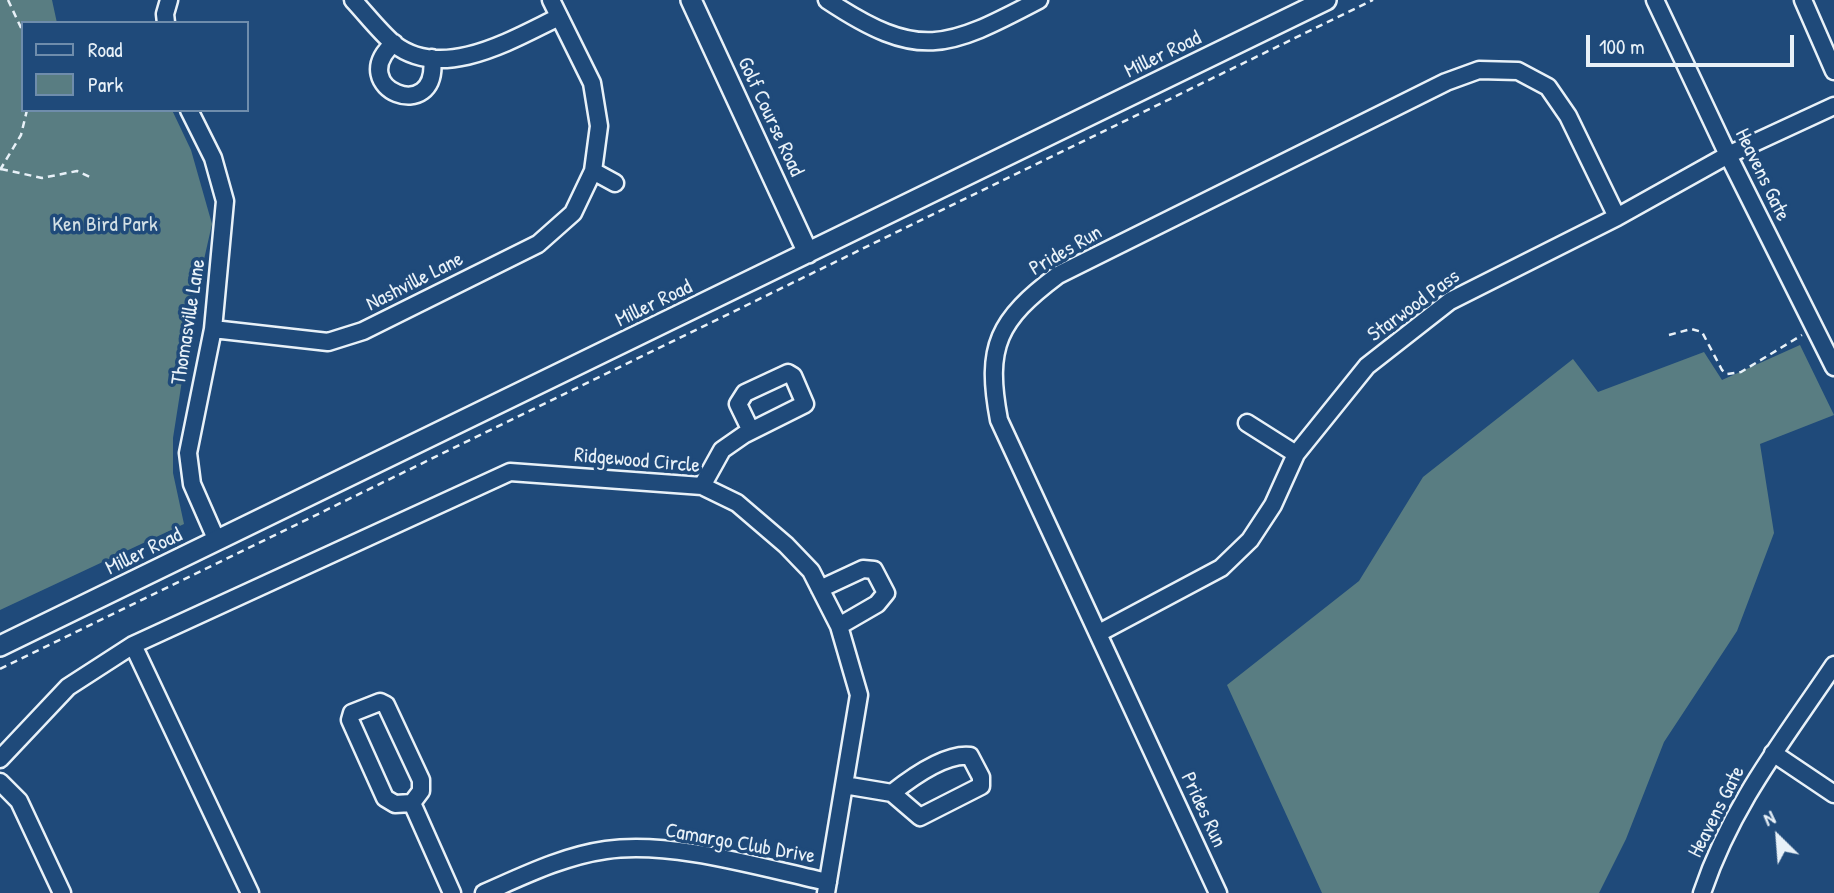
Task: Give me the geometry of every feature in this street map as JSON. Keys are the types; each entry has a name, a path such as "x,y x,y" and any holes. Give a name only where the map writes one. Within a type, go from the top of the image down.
{"street":[{"path":"166,21 169,0"},
{"path":"353,0 394,43 411,53 432,58 467,56 559,17"},
{"name":"Nashville Lane","path":"213,329 328,342 363,331 538,244 573,213 593,171 599,126 592,83 551,0"},
{"name":"Golf Course Road","path":"691,0 808,253"},
{"path":"827,0 866,26 901,40 942,41 981,31 1038,0"},
{"name":"Miller Road","path":"0,646 1326,0"},
{"name":"Heavens Gate","path":"1655,0 1728,155 1834,367"},
{"path":"1803,0 1834,71"},
{"path":"394,43 383,53 378,66 381,80 390,92 404,96 423,90 431,77 432,58"},
{"name":"Prides Run","path":"1218,893 999,420 992,383 997,339 1029,297 1070,269 1446,82 1479,70 1518,71 1548,87 1568,116 1617,217"},
{"name":"Starwood Pass","path":"1098,633 1221,568 1250,540 1273,505 1296,454 1367,366 1450,301 1617,217 1728,155 1834,106"},
{"name":"Thomasville Lane","path":"190,112 213,158 225,201 213,329 188,453 192,484 218,541"},
{"path":"593,171 615,183"},
{"path":"1247,423 1296,454"},
{"path":"702,486 722,450 751,431"},
{"name":"Ridgewood Circle","path":"0,759 68,687 133,645 510,472 702,486 737,503 778,537 811,571 839,626 859,695 827,887"},
{"path":"820,589 863,569 874,570 881,579 886,593 877,604 839,626"},
{"path":"133,645 250,893"},
{"name":"Heavens Gate","path":"1702,893 1717,848 1744,796 1834,665"},
{"path":"380,702 386,705 421,780 421,791 412,803 395,804 386,797 350,720 352,713 380,702"},
{"name":"Heavens Gate","path":"1773,753 1834,794"},
{"path":"844,785 892,793 919,817 981,786 981,777 970,756 959,755 908,780 892,793"},
{"path":"0,782 19,801 62,893"},
{"path":"412,803 452,893"},
{"name":"Camargo Club Drive","path":"484,893 560,861 607,849 666,850 827,887"}],"path":[{"path":"8,0 21,28"},
{"path":"0,669 1373,0"},
{"path":"27,112 21,135 0,169 42,178 76,171 90,177"},
{"path":"1670,335 1691,329 1702,332 1722,370 1732,374 1741,372 1815,328"}],"green space":[{"name":"Ken Bird Park","path":"0,0 52,0 57,21 21,21 21,112 173,112 191,150 212,224 194,304 173,438 173,473 184,524 0,610"},
{"path":"1800,345 1834,415 1760,444 1774,533 1737,631 1664,742 1626,839 1599,893 1322,893 1227,685 1359,581 1423,477 1573,359 1598,392 1704,352 1722,380"}]}
